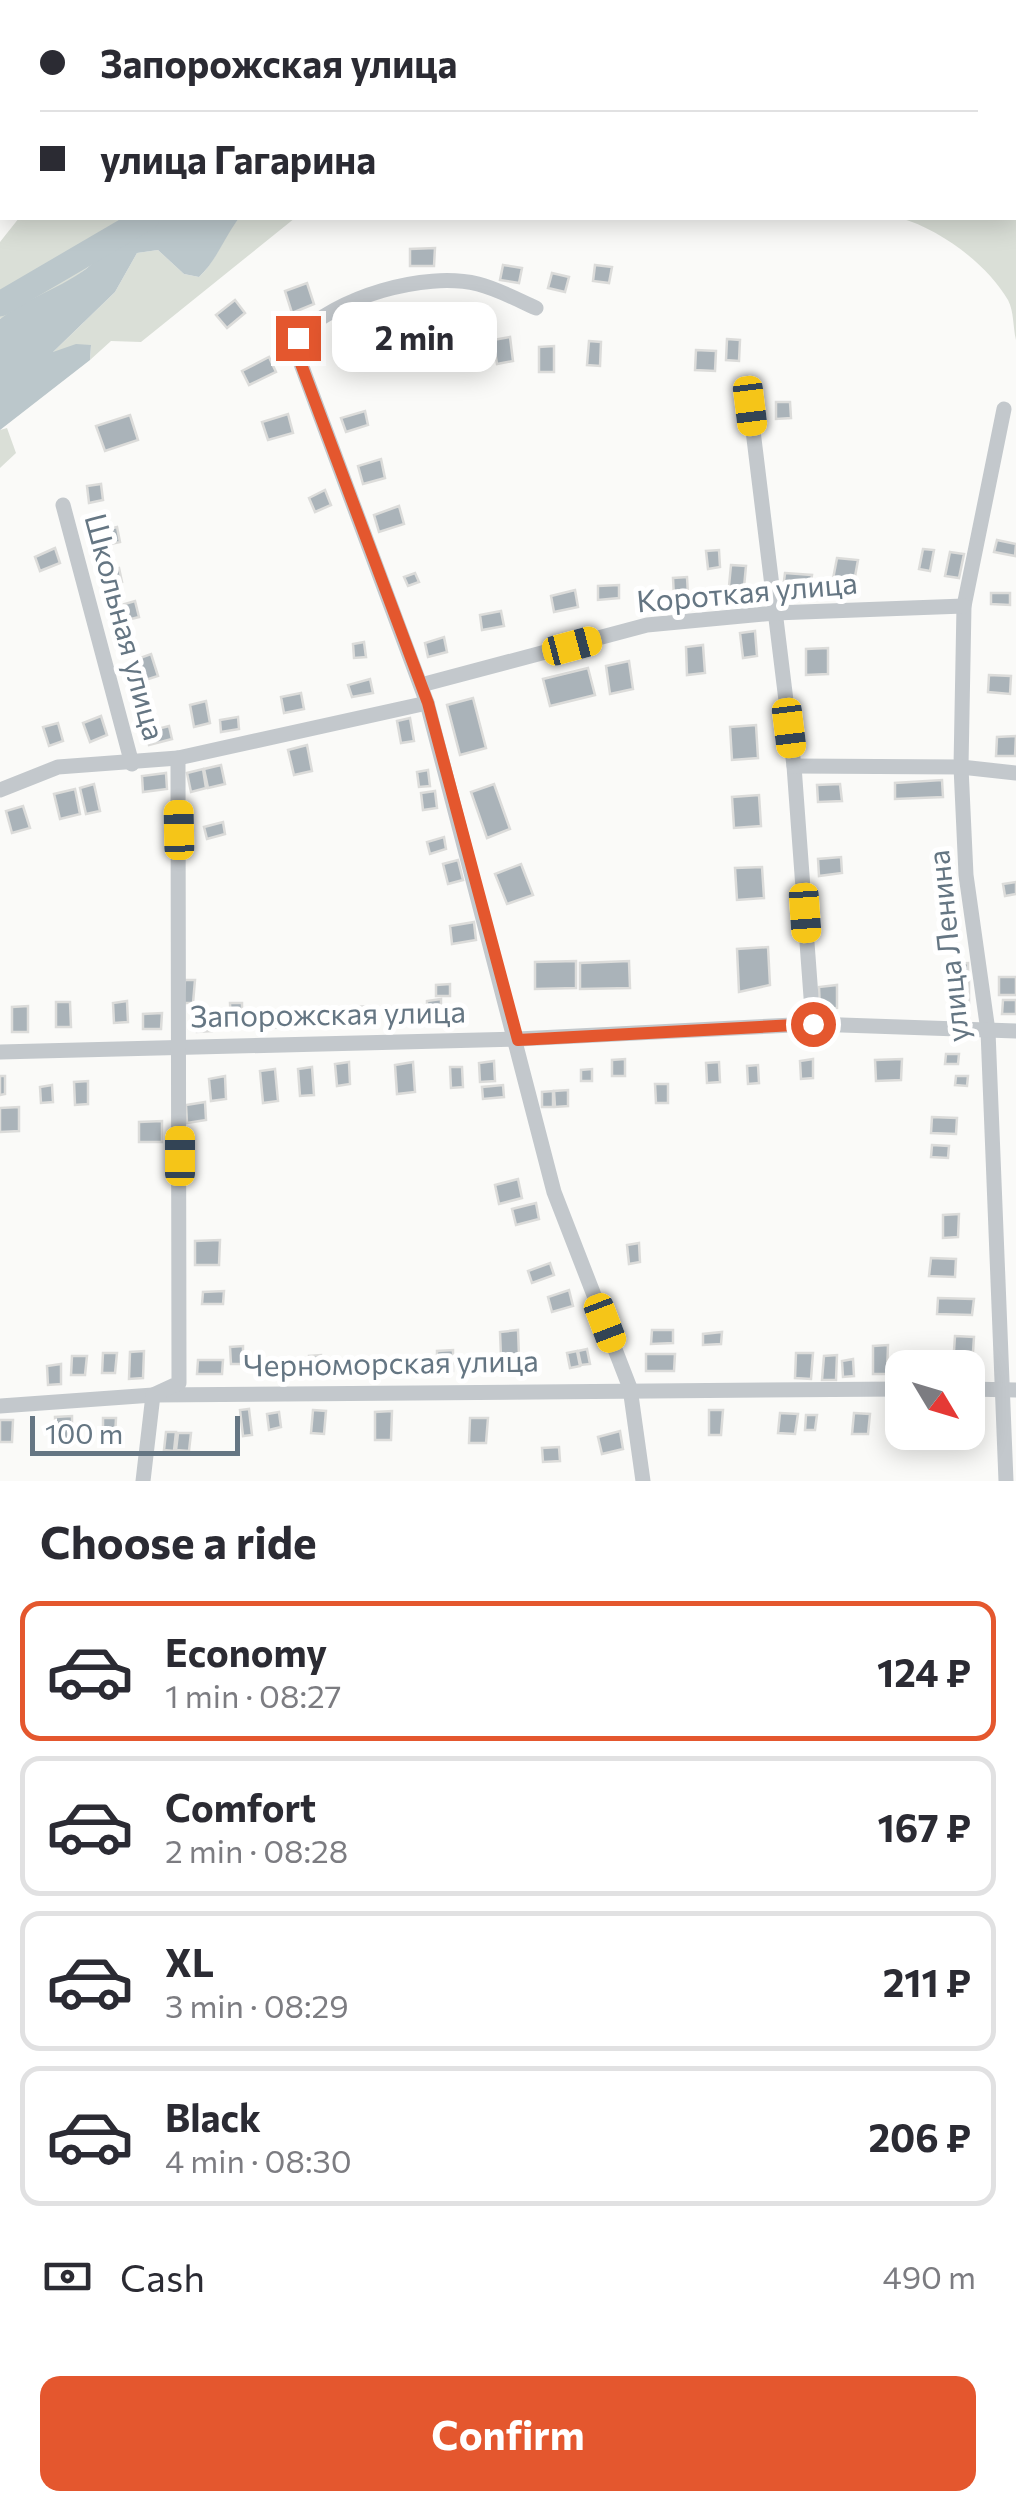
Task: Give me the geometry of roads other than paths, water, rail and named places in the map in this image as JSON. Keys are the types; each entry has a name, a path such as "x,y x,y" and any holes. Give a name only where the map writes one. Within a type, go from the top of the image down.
{"street":[{"path":"536,308 477,284 385,288 310,325 298,338 298,356 428,703 518,1040 554,1192 630,1388 642,1481"},
{"path":"750,406 794,766 813,1024"},
{"name":"улица Ленина","path":"1004,409 964,606 962,766 966,875 988,1031 1010,1390 1006,1481"},
{"name":"Школьная улица","path":"63,505 132,764"},
{"name":"Короткая улица","path":"422,686 647,626 774,613 964,606"},
{"path":"0,790 58,766 178,758 428,703"},
{"name":"Школьная улица","path":"154,1395 180,1383 178,758"},
{"path":"794,766 962,766 1016,773"},
{"name":"Запорожская улица","path":"0,1052 518,1040 813,1024 1016,1031"},
{"name":"Черноморская улица","path":"0,1406 154,1395 630,1388 885,1389"},
{"path":"143,1481 154,1395"}],"waterway":[{"path":"0,304 144,220"}]}
